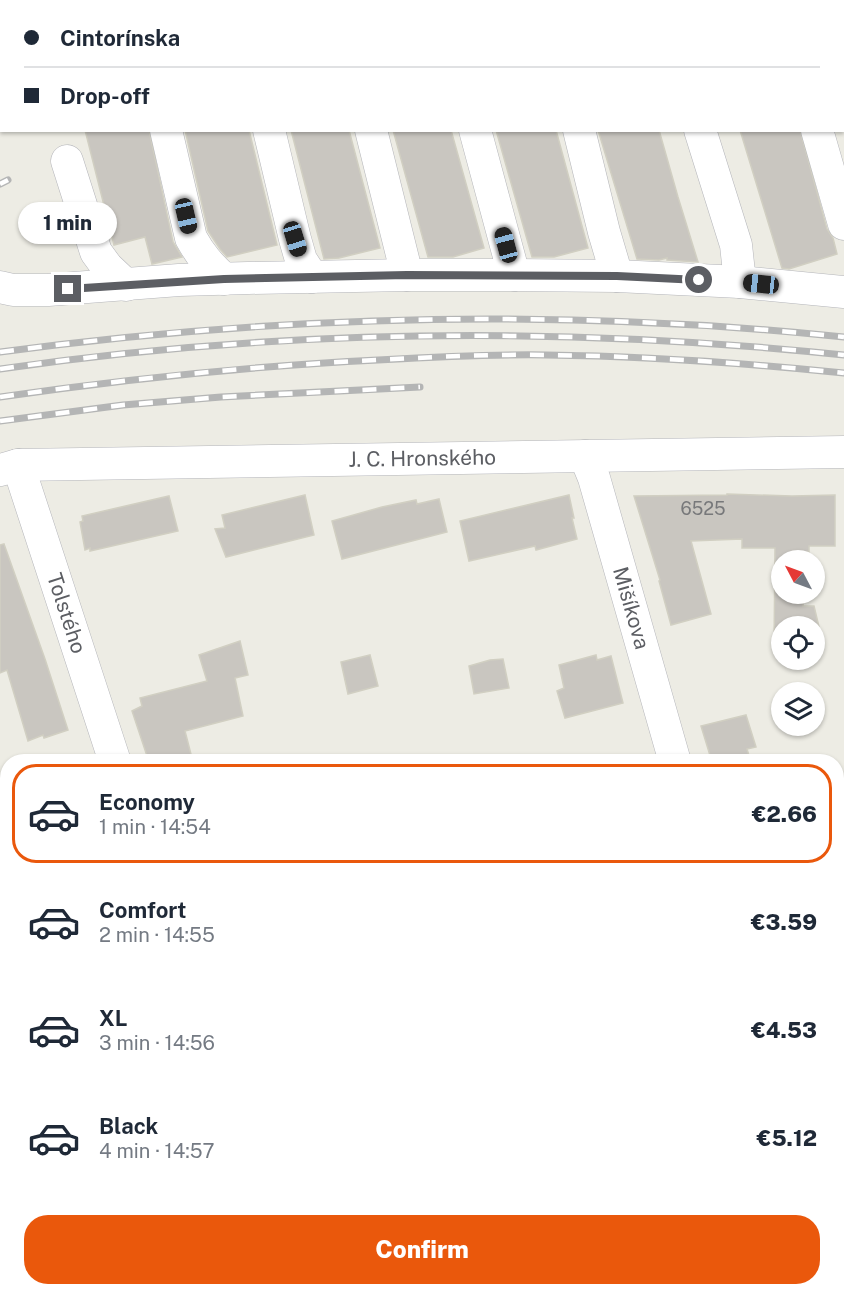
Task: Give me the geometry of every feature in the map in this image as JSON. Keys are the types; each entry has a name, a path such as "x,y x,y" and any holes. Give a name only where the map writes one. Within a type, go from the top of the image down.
{"street":[{"path":"166,132 191,238 200,254 224,279"},
{"path":"269,132 301,260 312,277"},
{"path":"371,132 407,275"},
{"path":"476,132 514,275"},
{"path":"579,132 617,276"},
{"path":"701,132 736,245 740,282"},
{"path":"818,132 844,224"},
{"path":"67,161 96,252 107,267 126,285"},
{"path":"0,287 13,290 48,290 224,279 514,275 617,276 740,282 844,292"},
{"name":"J. C. Hronského","path":"9,467 844,452"},
{"name":"Mišíkova","path":"585,456 594,478 673,754"},
{"name":"Tolstého","path":"9,467 112,754"}],"building":[{"path":"86,132 149,132 173,242 182,257 152,264 145,237 114,245"},
{"path":"185,132 249,132 277,245 227,257 208,231"},
{"path":"292,132 350,132 380,248 339,258 324,259"},
{"path":"394,132 452,132 484,248 453,257 428,257"},
{"path":"497,132 557,132 588,248 554,257 532,257"},
{"path":"599,132 660,132 698,262 667,260 667,258 637,259"},
{"path":"741,132 801,132 827,229 833,238 837,254 789,269 782,268"},
{"path":"305,495 314,535 226,557 215,529 225,528 222,515"},
{"path":"569,495 577,539 536,550 535,546 469,561 460,521"},
{"path":"835,495 835,546 809,546 809,550 775,550 775,548 742,548 742,539 691,541 711,614 671,625 660,580 634,496"},
{"path":"169,496 178,531 90,551 90,548 85,550 80,522 83,521 82,516"},
{"path":"439,499 447,532 342,559 332,521 416,500 417,504"},
{"path":"4,544 68,730 44,738 43,735 28,741 7,670 0,673 0,545"},
{"path":"774,604 803,604 803,606 814,606 816,616 774,616"},
{"path":"240,641 248,675 235,678 243,716 185,731 191,754 146,754 132,711 142,706 140,698 207,681 199,655"},
{"path":"370,655 378,686 348,694 341,662"},
{"path":"596,655 597,660 611,656 623,703 565,718 557,691 564,688 559,665"},
{"path":"503,659 509,688 474,694 469,666"},
{"path":"746,715 756,747 747,749 749,754 710,754 701,726"}],"railway":[{"path":"0,184 8,180"},
{"path":"0,352 210,330 316,323 422,320 527,319 633,322 844,337"},
{"path":"0,369 210,346 315,339 421,336 633,339 844,355"},
{"path":"0,397 94,384 236,370 483,355 658,358 844,373"},
{"path":"0,421 123,405 221,397 420,387"}],"route":[{"path":"68,289 179,280 407,275 617,276 699,280"}]}
